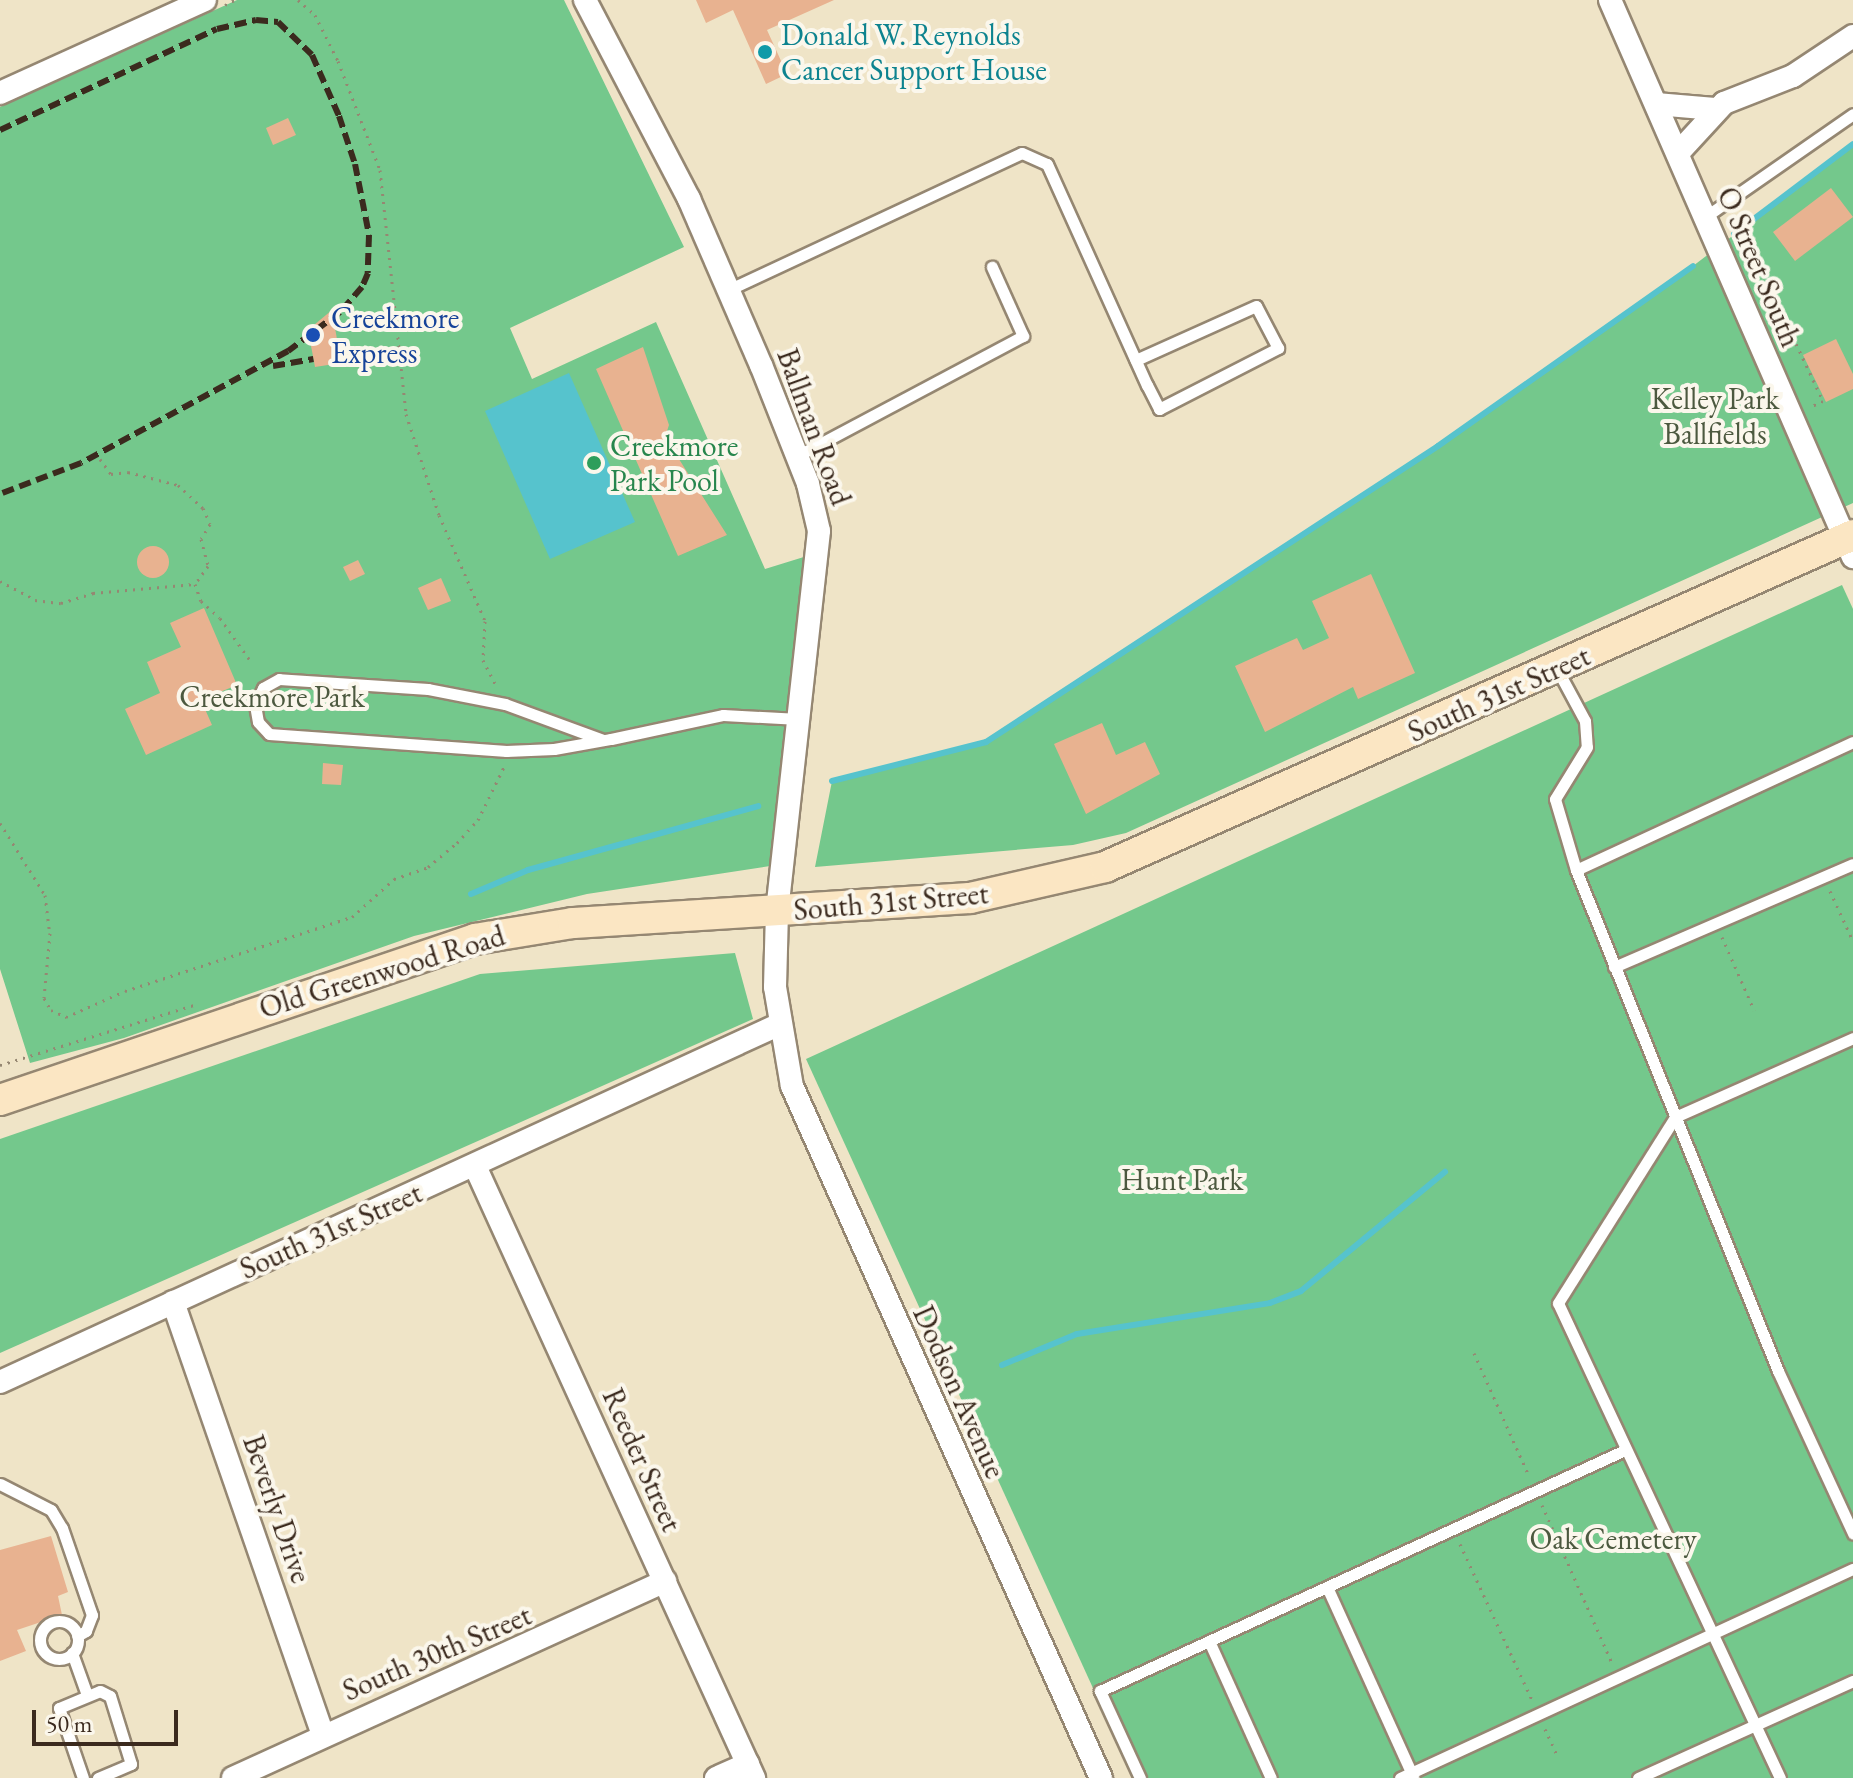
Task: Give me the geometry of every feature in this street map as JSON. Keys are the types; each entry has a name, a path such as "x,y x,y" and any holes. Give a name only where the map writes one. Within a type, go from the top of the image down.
{"main road":[{"name":"South 31st Street","path":"777,911 990,896 1105,867 1557,668 1850,544"},
{"name":"Old Greenwood Road","path":"0,1100 475,939 573,923 777,911"}],"street":[{"path":"0,93 205,0"},
{"name":"Ballman Road","path":"585,0 647,112 728,290 797,456 819,531 777,911"},
{"name":"O Street South","path":"1610,0 1850,544"},
{"path":"1678,153 1715,109 1793,76 1853,36"},
{"path":"1656,104 1715,109"},
{"name":"South 31st Street","path":"0,1382 778,1025 777,911"},
{"name":"Dodson Avenue","path":"778,1025 801,1110 1101,1778"},
{"name":"Reeder Street","path":"475,1166 751,1771"},
{"name":"Beverly Drive","path":"173,1302 323,1735"},
{"name":"South 30th Street","path":"233,1778 323,1735 579,1625 665,1581"},
{"path":"716,1778 751,1771"}],"lane":[{"path":"1705,217 1853,114"},
{"path":"728,290 1022,153 1047,164 1136,360 1159,409 1278,348 1256,306 1136,360"},
{"path":"797,456 1023,336 992,267"},
{"path":"1557,668 1585,721 1587,747 1555,799 1576,870 1778,1371 1853,1533"},
{"path":"603,740 505,704 428,689 279,679 263,688 255,705 258,722 269,734 313,741 506,751 603,740 723,715 800,719"},
{"path":"1576,870 1853,742"},
{"path":"1614,967 1853,864"},
{"path":"1780,1778 1558,1303 1675,1117 1853,1038"},
{"path":"1140,1778 1100,1691 1625,1450"},
{"path":"0,1484 51,1510 62,1528 92,1615 86,1631 77,1636 72,1653 87,1695"},
{"path":"1327,1587 1408,1776 1853,1569"},
{"path":"72,1653 61,1659 48,1656 41,1633 60,1621 77,1636"},
{"path":"1209,1641 1271,1778"},
{"path":"1638,1778 1853,1681"},
{"path":"83,1778 59,1715 63,1704 100,1691 110,1696 131,1759 127,1768 98,1778"}],"path":[{"path":"298,0 315,15 338,61 380,170 406,414 439,515 485,621 483,660 499,689"},
{"path":"1786,322 1823,401 1803,410"},
{"path":"0,581 35,600 61,603 93,593 195,584 208,566 201,539 210,524 203,508 178,485 128,472 111,474 100,459"},
{"path":"195,584 201,601 220,618 252,663"},
{"path":"0,823 45,895 50,933 44,998 51,1010 66,1017 125,991 352,917 394,879 428,867 457,843 478,820 504,767"},
{"path":"1823,877 1853,941"},
{"path":"1716,923 1754,1010"},
{"path":"0,1065 197,1004"},
{"path":"1474,1353 1619,1677"},
{"path":"1453,1529 1557,1755"}],"green space":[{"name":"Creekmore Park","path":"237,0 564,0 684,247 510,328 532,379 656,322 765,569 807,556 783,864 587,894 414,936 124,1038 30,1063 0,969 0,107"},
{"name":"Kelley Park Ballfields","path":"1853,144 1853,503 1126,833 1073,845 815,867 832,781 986,742 1438,446 1693,266"},
{"name":"Oak Cemetery","path":"1842,585 1853,609 1853,1778 1134,1778 806,1059"},
{"path":"735,953 753,1019 0,1353 0,1139 480,974"}],"water":[{"path":"569,373 635,522 550,559 485,411"}],"building":[{"name":"Donald W. Reynolds Cancer Support House","path":"696,0 834,0 767,30 787,74 766,84 733,10 706,23"},
{"path":"288,118 296,135 273,145 266,128"},
{"path":"1831,188 1853,217 1795,261 1773,232"},
{"path":"332,310 341,363 315,367 308,330"},
{"path":"1836,339 1853,374 1853,389 1826,402 1803,355"},
{"path":"643,347 669,425 665,437 727,535 678,556 596,369"},
{"path":"153,546 164,551 169,562 164,573 153,578 142,573 137,562 142,551"},
{"path":"358,560 365,574 350,581 343,567"},
{"path":"1371,574 1415,673 1358,699 1353,687 1265,732 1235,666 1297,638 1303,650 1329,638 1312,601"},
{"path":"441,578 451,601 428,610 418,588"},
{"path":"204,608 237,685 201,700 212,725 146,755 125,709 160,693 147,662 181,647 170,623"},
{"path":"1102,723 1116,755 1145,742 1160,774 1086,814 1054,744"},
{"path":"323,763 343,765 341,785 322,784"},
{"path":"51,1536 68,1592 58,1596 62,1615 17,1630 26,1651 0,1661 0,1550"}],"waterway":[{"path":"1734,234 1853,144"},
{"path":"832,781 986,742 1438,446 1693,266"},
{"path":"471,894 528,870 758,806"},
{"path":"1002,1365 1077,1334 1270,1303 1301,1291 1445,1172"}],"railway":[{"path":"0,130 217,29 256,20 278,22 312,55 339,116 355,164 369,235 368,273 362,287 340,312 288,351 81,463 0,494"},
{"path":"273,366 313,359"}],"place":[{"name":"Donald W. Reynolds Cancer Support House","path":"765,52"},
{"name":"Creekmore Express","path":"313,335"},
{"name":"Creekmore Park Pool","path":"594,463"}],"park label":[{"name":"Hunt Park","path":"1182,1180"}]}
